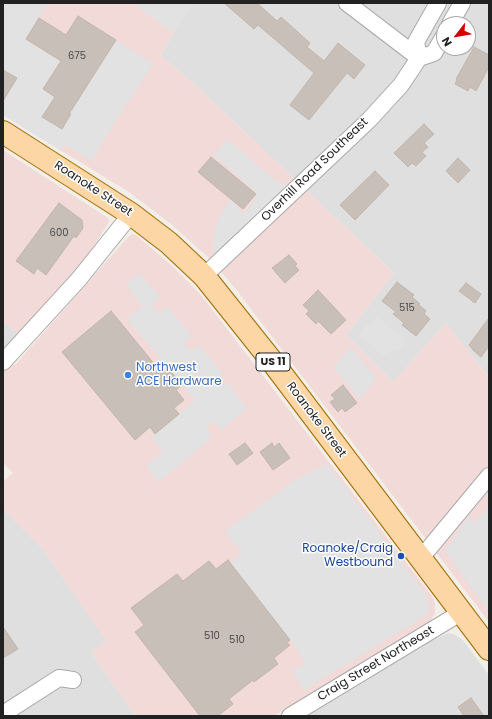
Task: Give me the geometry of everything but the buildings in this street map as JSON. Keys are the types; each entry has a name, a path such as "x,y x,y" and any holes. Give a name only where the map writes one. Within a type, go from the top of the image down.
{"main road":[{"name":"Roanoke Street","path":"3,132 131,214 169,243 204,276 271,360 489,649"}],"street":[{"path":"347,3 419,58"},
{"path":"419,58 416,42 438,3"},
{"path":"455,16 462,3"},
{"path":"419,58 434,53 436,50"},
{"name":"Overhill Road Southeast","path":"204,276 369,120 401,86 419,58"},
{"path":"3,362 79,279 131,214"},
{"path":"421,558 489,476"},
{"name":"Craig Street Northeast","path":"290,716 462,612"},
{"path":"3,714 59,678 73,680"}],"shaded area":[{"path":"3,3 133,3 174,33 160,55 195,85 394,273 346,335 393,382 446,323 489,377 489,622 235,288 208,257 171,224 129,192 3,115"},
{"path":"3,3 49,3 38,18 63,62 44,89 57,98 43,117 62,129 71,115 69,114 116,40 153,64 106,136 92,161 65,145 61,151 3,115 3,94 6,95 17,78 4,70 3,72"},
{"path":"133,3 489,3 489,377 446,323 393,382 346,335 394,273 195,85 160,55 174,33"},
{"path":"133,3 195,3 174,33"},
{"path":"228,139 274,179 282,184 290,185 215,255 213,249 214,234 220,215 230,199 237,205 236,207 243,212 246,210 247,211 251,206 250,204 257,197 245,185 246,183 213,155"},
{"path":"3,150 108,218 109,222 90,252 68,281 19,334 3,322"},
{"path":"133,234 171,265 201,295 431,595 435,603 435,613 433,617 420,629 313,695 273,716 135,716 91,652 106,641 43,549 3,509 3,482 13,473 3,463 3,372 12,362 15,365 128,237"},
{"path":"139,273 160,297 153,303 153,306 158,312 161,312 167,306 192,336 185,341 185,344 190,350 193,350 199,345 223,374 216,381 217,384 220,386 229,384 247,408 222,430 215,422 212,422 206,428 212,438 158,482 146,466 163,452 151,437 195,400 127,319 142,306 126,285"},
{"path":"377,316 406,340 400,349 382,355 358,335 367,323 370,325"},
{"path":"3,322 19,334 3,352"},
{"path":"351,347 376,378 360,400 333,367"},
{"path":"327,464 428,597 425,599 430,607 426,615 420,619 304,690 293,671 305,663 293,643 230,563 242,554 225,531 296,479"},
{"path":"489,507 489,612 445,551 468,517 475,523"},
{"path":"3,509 43,549 107,641 91,652 135,716 3,716"},
{"path":"448,633 462,639 489,675 489,716 305,716 428,642"}],"place":[{"name":"Northwest ACE Hardware","path":"128,375"},
{"name":"Roanoke/Craig Westbound","path":"401,556"}]}
